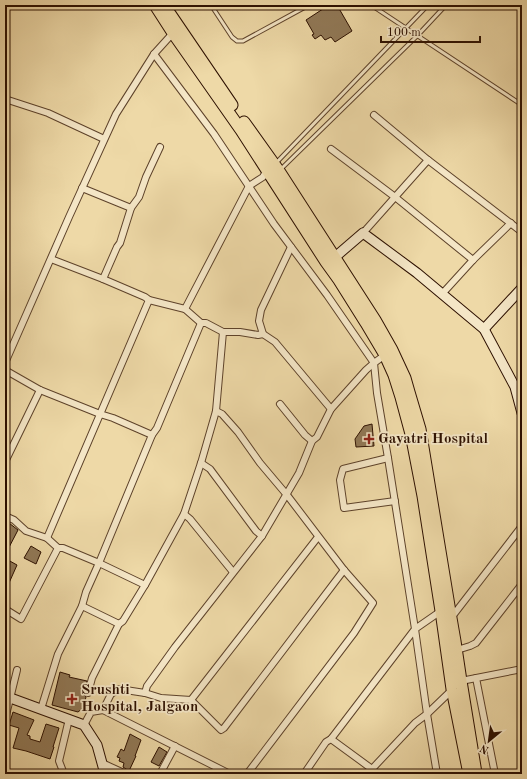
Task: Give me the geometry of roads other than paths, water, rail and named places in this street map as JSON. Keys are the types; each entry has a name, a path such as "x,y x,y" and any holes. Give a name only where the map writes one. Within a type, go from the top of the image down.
{"highway":[{"path":"155,5 270,172 334,258 375,320 392,350 410,392 420,429 432,498 476,774"},
{"path":"164,5 366,323 394,375 411,434 423,496 442,611 452,689 469,774"}],"street":[{"path":"5,363 50,259 116,114 154,54 173,33"},
{"path":"154,54 214,134 274,224 327,295 374,363 377,393 437,774"},
{"path":"5,99 48,113 104,139"},
{"path":"374,115 428,160 522,232"},
{"path":"103,279 120,243 131,208 138,197 160,147"},
{"path":"331,149 473,260"},
{"path":"334,258 363,233 428,160"},
{"path":"185,310 249,186 270,172"},
{"path":"82,188 131,208"},
{"path":"442,294 473,260 511,224"},
{"path":"363,233 417,273 484,329 515,387 522,413"},
{"path":"291,247 261,310 259,321 263,334 275,342 331,409"},
{"path":"50,259 103,279 146,297 149,300 185,310 201,323 206,323 223,332 240,332 258,335 263,334"},
{"path":"484,329 522,288"},
{"path":"48,538 149,300"},
{"path":"41,709 58,654 82,606 86,592 152,435 201,323"},
{"path":"88,693 92,678 119,624 123,621 145,584 184,514 216,411 223,332"},
{"path":"145,693 174,647 262,536 299,473 312,441 317,437 331,409 374,363 385,356"},
{"path":"5,370 40,390 113,418 152,435"},
{"path":"5,462 40,390"},
{"path":"280,404 305,435 312,441"},
{"path":"216,411 222,414 238,432 260,463 287,495 344,570 373,603 354,633 247,774"},
{"path":"388,458 343,469 340,480 344,508 395,501"},
{"path":"201,463 210,469 256,531 262,536"},
{"path":"184,514 190,519 233,572"},
{"path":"5,516 14,520 26,531 48,538 58,548 63,548 145,584"},
{"path":"451,618 522,526"},
{"path":"191,700 318,537"},
{"path":"5,610 21,619 58,548"},
{"path":"103,710 111,694 119,689 145,693 161,698 191,700 221,730 344,570"},
{"path":"456,650 476,643 522,584"},
{"path":"82,606 119,624"},
{"path":"304,774 326,742 331,739 415,629 442,611"},
{"path":"331,739 371,772 415,724 461,681 522,668"},
{"path":"5,719 8,697 17,670"},
{"path":"476,678 495,774"},
{"path":"8,697 84,725 97,745 105,774"},
{"path":"84,725 91,712 103,710 230,774"},
{"path":"64,774 59,761 69,719"},
{"path":"160,774 175,746"},
{"path":"102,763 126,774"}],"lane":[{"path":"211,5 232,37 237,41 242,41 308,5"},
{"path":"371,5 522,105"},
{"path":"270,172 428,5"},
{"path":"270,172 416,36 446,5"}],"place":[{"name":"Gayatri Hospital","path":"369,439"},
{"name":"Srushti Hospital, Jalgaon","path":"72,699"}]}
